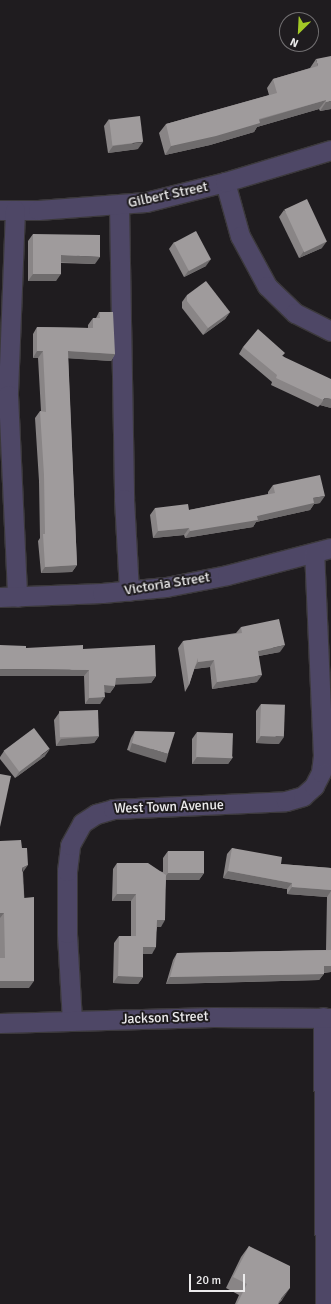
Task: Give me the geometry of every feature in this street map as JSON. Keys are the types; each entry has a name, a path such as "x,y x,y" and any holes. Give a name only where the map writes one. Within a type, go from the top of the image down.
{"street":[{"name":"Gilbert Street","path":"7,210 119,205 157,199 225,182 331,150"},
{"path":"225,182 240,236 267,286 295,313 331,331"},
{"path":"119,205 124,499 129,591"},
{"path":"7,210 8,597"},
{"name":"Victoria Street","path":"8,597 129,591 166,587 227,575 322,550"},
{"name":"West Town Avenue","path":"72,1021 67,933 67,871 70,845 82,823 96,814 113,808 286,801 303,796 314,786 321,772 323,756 322,550"},
{"name":"Jackson Street","path":"0,1023 207,1017 327,1017"},
{"path":"325,1304 327,1017"}],"building":[{"path":"331,56 331,101 326,102 326,100 259,119 260,123 216,136 171,146 166,124 277,93 273,79 318,66 316,59"},
{"path":"140,116 143,142 112,146 109,120"},
{"path":"307,199 327,242 304,252 284,210"},
{"path":"196,231 211,259 189,271 174,243"},
{"path":"33,234 100,235 100,257 61,255 61,274 33,274"},
{"path":"206,281 230,312 208,328 187,301 187,295"},
{"path":"99,312 113,312 115,354 68,351 77,565 45,567 43,534 45,534 44,475 40,411 46,412 43,351 37,351 37,327 93,328 93,318 100,318"},
{"path":"258,329 285,353 282,356 331,379 331,399 325,398 323,400 276,378 277,375 243,347"},
{"path":"320,475 325,496 313,498 314,503 257,516 258,520 190,531 189,528 158,531 155,508 188,504 189,510 275,493 273,485"},
{"path":"279,619 285,645 258,651 262,675 217,682 214,660 198,662 198,658 189,685 183,641 242,633 241,627"},
{"path":"0,645 26,646 26,648 83,645 83,649 155,645 156,676 116,678 115,686 104,685 105,697 89,698 89,670 0,669"},
{"path":"261,704 285,705 284,737 260,736"},
{"path":"98,710 99,736 60,737 59,711"},
{"path":"34,728 50,749 19,772 4,751"},
{"path":"135,731 175,732 168,754 132,743"},
{"path":"197,732 233,733 232,758 196,757"},
{"path":"0,774 11,776 0,827"},
{"path":"21,840 22,848 27,848 28,865 22,868 24,898 34,897 34,981 0,981 0,958 5,958 4,913 0,913 0,841"},
{"path":"232,848 282,857 281,864 331,868 331,890 292,887 292,883 228,871"},
{"path":"168,851 204,851 204,873 168,873"},
{"path":"117,863 148,863 166,875 165,920 157,920 156,947 143,947 143,977 118,976 119,936 136,936 136,894 117,894"},
{"path":"331,950 331,966 324,966 324,974 170,977 177,953"},
{"path":"249,1246 290,1266 290,1288 278,1304 237,1304 247,1284 233,1277"}]}
